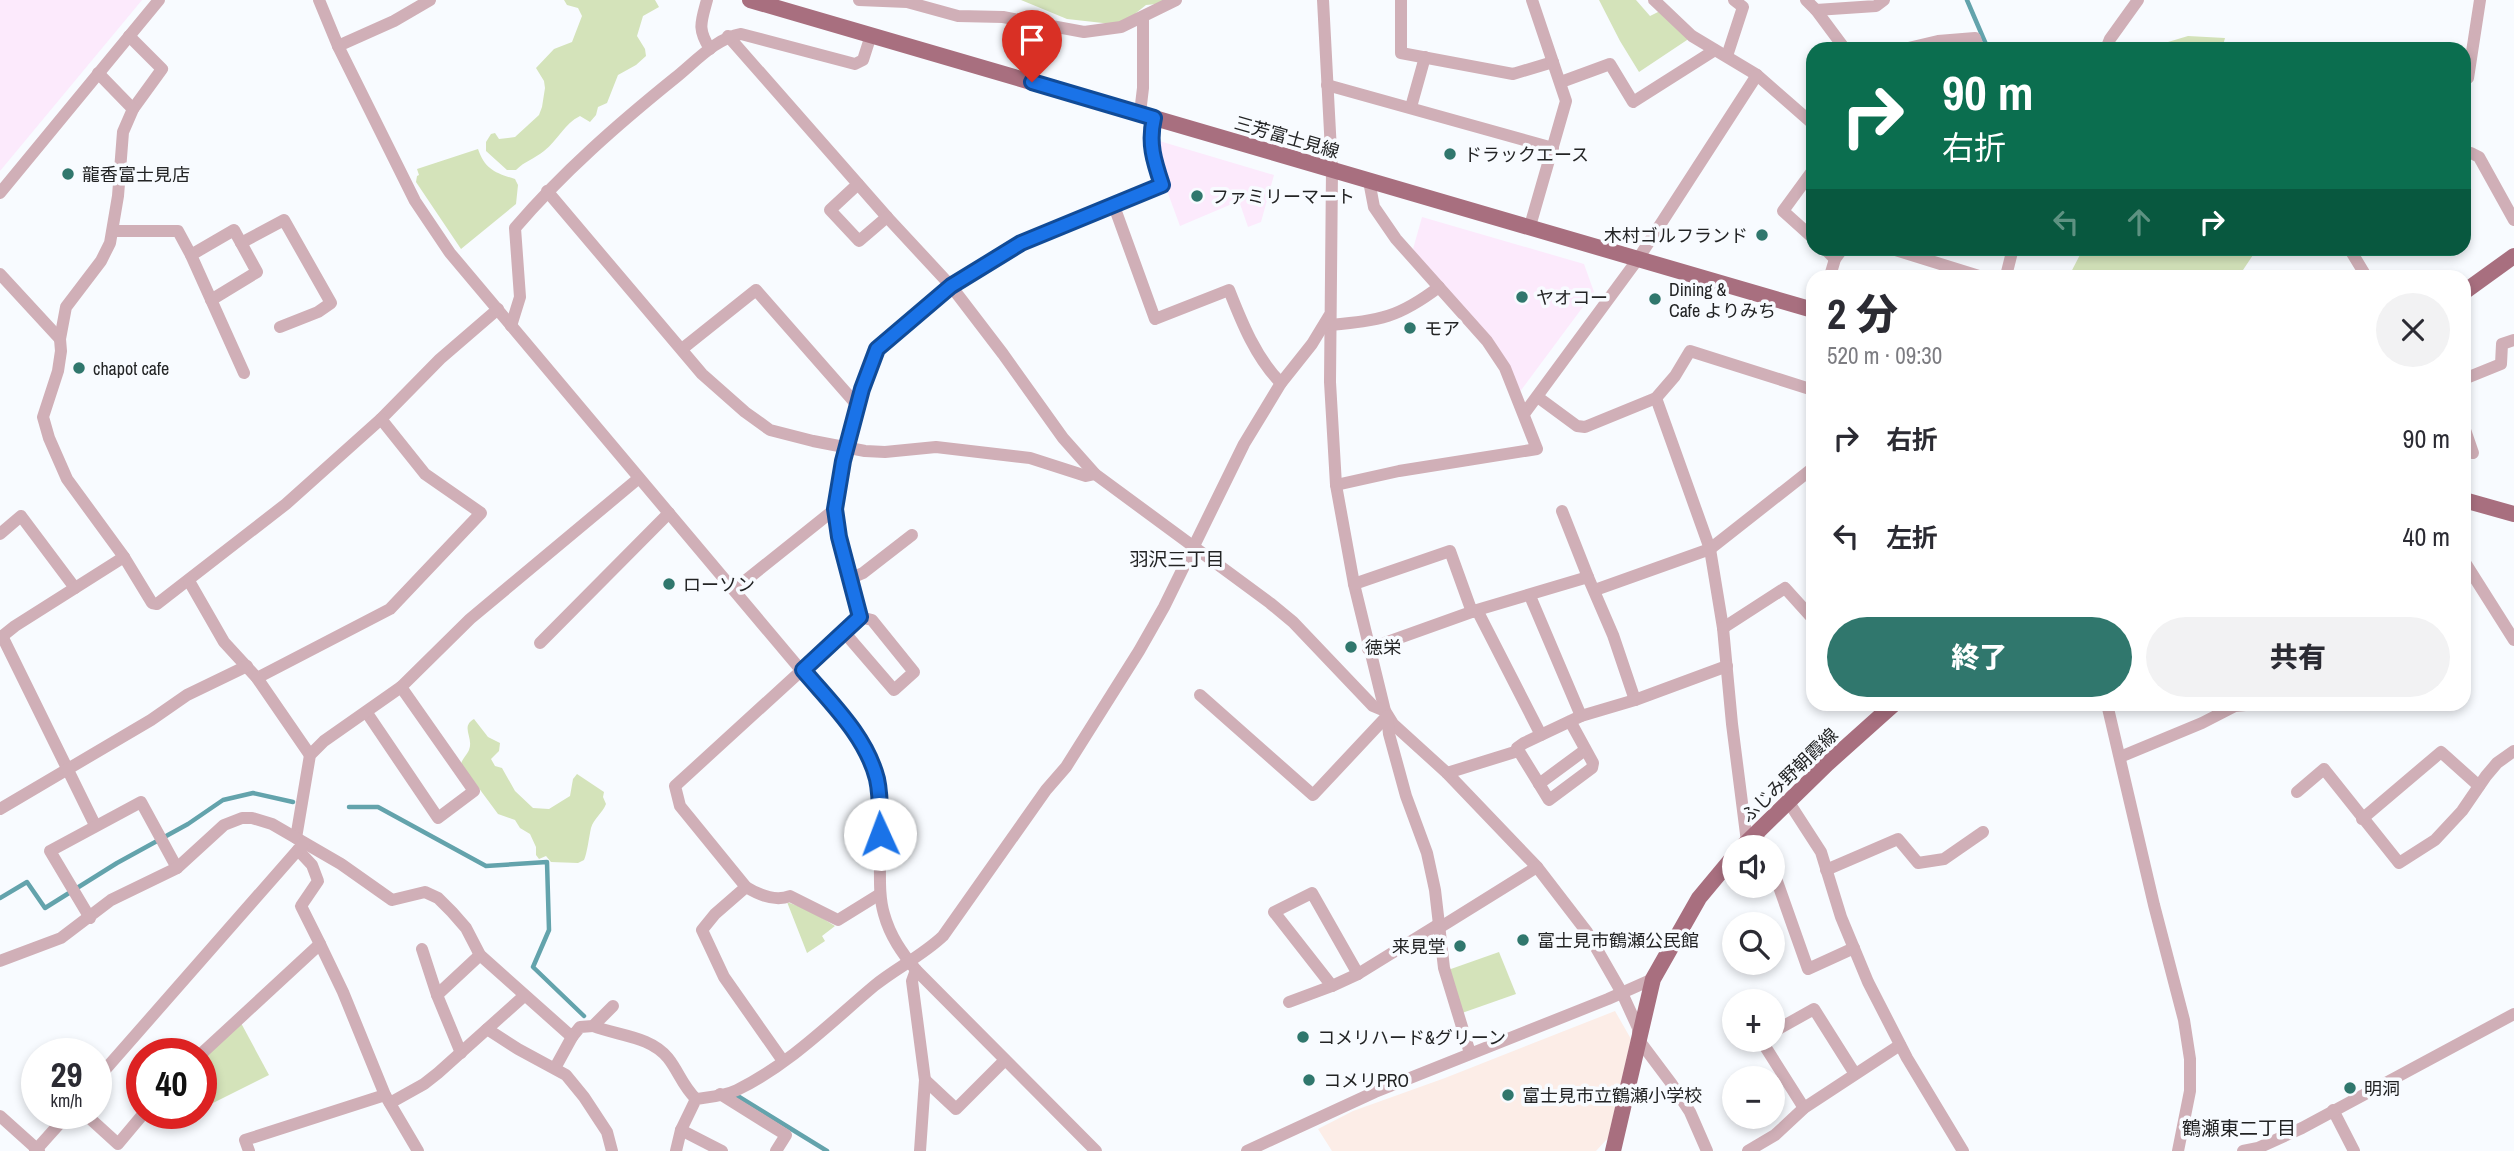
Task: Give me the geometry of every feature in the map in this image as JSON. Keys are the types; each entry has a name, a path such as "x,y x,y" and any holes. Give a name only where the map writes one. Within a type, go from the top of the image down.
{"main road":[{"name":"三芳富士見線","path":"750,0 1806,308"},
{"path":"2471,287 2514,256"},
{"path":"2471,502 2514,514"},
{"name":"ふじみ野朝霞線","path":"1758,835 1788,801 1884,711"},
{"path":"1615,1144 1653,979 1699,898 1722,870"}],"street":[{"path":"0,193 159,0"},
{"path":"319,0 338,46 415,201 450,253 855,732 873,767 880,803 880,894 891,933 913,966 1096,1151"},
{"path":"338,46 394,21 430,0"},
{"path":"707,0 700,29 710,49"},
{"path":"859,0 907,2 958,16 1003,17 1084,32 1121,27 1176,0"},
{"path":"1323,0 1332,170 1329,382 1336,485 1368,649 1406,796 1427,853 1444,968 1470,1053"},
{"path":"1401,0 1401,53 1513,74 1553,62"},
{"path":"1530,226 1566,101 1532,0"},
{"path":"1654,0 1692,36 1757,75 1806,118"},
{"path":"1561,82 1610,64 1633,102 1721,53 1743,6 1734,0"},
{"path":"1806,0 1840,42"},
{"path":"1816,10 1876,6 1884,0"},
{"path":"2108,42 2138,0"},
{"path":"2471,58 2480,0"},
{"path":"860,617 849,579 835,509 843,461 877,349 951,286 1021,243 1162,185 1152,154 1143,88 1143,18"},
{"path":"511,326 520,297 515,228 547,191 622,122 710,49 728,36 741,34 855,64 863,60 871,35"},
{"path":"129,36 162,69 133,109 123,132 118,196 110,243 101,261 66,307 58,371 43,416 49,438 67,480 124,557 152,603 157,604 189,582 286,504 381,419 440,359 498,309"},
{"path":"728,36 951,286 1063,438 1095,474 1293,622 1364,697 1386,714 1447,773 1537,867 1587,932 1622,993 1638,1028 1638,1040 1690,1112 1707,1151"},
{"path":"1934,42 1975,38 1976,42"},
{"path":"1410,107 1425,57"},
{"path":"98,73 133,109"},
{"path":"1524,414 1539,398 1638,259 1757,75"},
{"path":"1327,85 1553,148"},
{"path":"2471,153 2479,157 2514,220"},
{"path":"1806,180 1783,211 1806,232"},
{"path":"1336,485 1399,471 1537,449 1505,368 1488,341 1396,239 1374,207 1369,181"},
{"path":"858,184 831,210 859,241 887,217"},
{"path":"547,191 702,374 770,430 848,449 877,452 926,447 958,448 1030,458 1086,476 1095,474"},
{"path":"1114,206 1155,319 1229,290 1254,346 1269,372 1281,383"},
{"path":"241,243 284,220 331,303 318,312 280,327"},
{"path":"191,255 234,230 257,272 211,300"},
{"path":"113,231 178,231 244,373"},
{"path":"1915,256 1960,270"},
{"path":"0,275 60,339"},
{"path":"1331,319 1379,320 1406,310 1440,287"},
{"path":"682,349 756,290 858,405"},
{"path":"695,1099 735,1091 812,1042 875,985 913,966 943,936 1046,790 1066,766 1139,651 1244,444 1281,383 1331,319"},
{"path":"2471,376 2501,364 2502,345 2514,340"},
{"path":"1539,398 1577,426 1585,427 1656,398 1675,376 1690,351 1806,388"},
{"path":"1656,398 1710,549 1723,628 1732,724 1751,835"},
{"path":"257,678 390,609 481,513 425,474 381,419"},
{"path":"2471,447 2473,453"},
{"path":"1595,590 1710,549 1806,474"},
{"path":"112,1061 299,844 310,755 324,741 401,687 470,619 639,478"},
{"path":"735,589 835,509"},
{"path":"1562,511 1595,590 1635,700"},
{"path":"540,643 669,513"},
{"path":"0,534 21,516 75,588"},
{"path":"849,579 873,566 912,535"},
{"path":"1354,584 1450,551 1475,611 1541,735"},
{"path":"95,825 1,637 15,625 124,557"},
{"path":"2471,570 2509,618 2514,640"},
{"path":"1368,649 1475,611 1588,577"},
{"path":"189,582 224,642 257,678 310,755"},
{"path":"1723,628 1785,589 1806,612"},
{"path":"1518,751 1549,800 1592,768 1530,596"},
{"path":"860,617 676,786 680,806 746,887 757,894 781,899 790,896 797,898 838,920 880,894"},
{"path":"844,632 894,690 914,671 872,620 860,617"},
{"path":"0,809 151,720 187,695 247,666"},
{"path":"1518,751 1517,748 1576,718 1635,700 1727,666"},
{"path":"367,713 438,818 474,791 401,687"},
{"path":"1200,695 1313,795 1386,714"},
{"path":"2109,711 2184,1020 2190,1059 2190,1091 2178,1151"},
{"path":"2120,757 2225,711"},
{"path":"1539,784 1585,750"},
{"path":"1447,773 1518,751"},
{"path":"2297,792 2324,769 2399,863 2435,841 2462,811 2497,763 2514,751"},
{"path":"2362,818 2441,752 2479,786"},
{"path":"1788,801 1821,852 1868,982 1900,1045 1963,1151"},
{"path":"90,918 50,851 95,825 141,802 177,868"},
{"path":"0,961 61,938 111,900 177,868 225,825 242,818 252,818 272,824 299,844 341,864 392,901 425,892 438,898 466,928 480,956 572,1037"},
{"path":"1826,870 1898,839 1918,863 1944,859 1983,832"},
{"path":"299,844 318,881 301,906 343,992 387,1099 418,1151"},
{"path":"1289,1002 1358,974 1537,867"},
{"path":"746,887 715,914 702,930 723,977 783,1061"},
{"path":"1332,986 1274,912 1312,893 1358,974"},
{"path":"1783,898 1808,969 1854,948"},
{"path":"217,1039 320,944"},
{"path":"422,949 461,1054"},
{"path":"437,995 480,956"},
{"path":"913,966 912,981 925,1080 920,1151"},
{"path":"1247,1151 1262,1148 1376,1091 1653,979"},
{"path":"249,1151 245,1140 387,1099 424,1084 524,996"},
{"path":"593,1026 613,1006"},
{"path":"1785,1025 1814,1009 1855,1074"},
{"path":"2243,1151 2258,1148 2291,1133 2514,1014"},
{"path":"555,1068 580,1027 593,1026 618,1035 642,1039 656,1048 666,1056 683,1086 695,1099"},
{"path":"487,1029 566,1075 607,1132 612,1151"},
{"path":"1748,1151 1775,1135 1804,1108 1900,1045"},
{"path":"1769,1052 1804,1108"},
{"path":"925,1080 956,1108 1005,1060"},
{"path":"720,1094 786,1135 776,1151"},
{"path":"676,1151 681,1130 695,1099"},
{"path":"2333,1110 2354,1151"},
{"path":"0,1116 37,1150 55,1129"},
{"path":"102,1129 118,1144 131,1129"},
{"path":"681,1130 722,1151"},
{"path":"1603,1151 1615,1144"}],"shaded area":[{"path":"0,0 142,0 0,171"},
{"path":"1156,140 1274,175 1261,222 1248,227 1239,201 1180,226 1166,188 1168,187"},
{"path":"1422,217 1584,264 1594,292 1519,393 1413,249"},
{"name":"富士見市立鶴瀬小学校","path":"1615,1011 1631,1039 1608,1138 1596,1151 1332,1151 1318,1129 1353,1111"}],"green space":[{"path":"564,0 655,0 659,7 643,16 637,36 646,56 618,75 607,103 598,107 590,122 580,116 540,154 516,170 507,170 486,151 486,142 491,134 495,133 499,139 515,137 539,115 545,88 536,68 554,49 572,42 582,16 578,8 567,5"},
{"path":"1021,0 1167,0 1146,5 1121,25 1067,19"},
{"path":"1599,0 1636,0 1650,16 1660,11 1690,38 1639,72"},
{"path":"2188,36 2225,38 2224,42 2168,42"},
{"path":"478,149 492,169 515,179 518,185 516,204 461,249 416,182 419,175 417,169"},
{"path":"2079,256 2252,256 2243,270 2072,270"},
{"path":"474,719 488,737 500,743 499,751 491,759 495,766 502,768 515,791 533,808 549,809 570,796 573,779 577,774 604,792 606,804 592,825 584,860 578,863 551,862 546,856 539,859 530,834 520,828 515,820 498,814 461,764 470,745 468,725"},
{"path":"787,902 809,910 835,926 822,936 825,941 807,953"},
{"path":"1499,952 1516,994 1462,1013 1448,970"},
{"path":"241,1023 269,1075 217,1101 217,1044"}],"waterway":[{"path":"1967,0 1985,42"},
{"path":"0,898 27,882 45,908 117,863 188,824 223,800 253,793 293,802"},
{"path":"349,807 378,807 486,866 547,862 549,930 533,967 584,1016"},
{"path":"736,1095 827,1151"}],"place":[{"name":"ドラックエース","path":"1450,154"},
{"name":"龍香富士見店","path":"68,174"},
{"name":"ファミリーマート","path":"1197,196"},
{"name":"木村ゴルフランド","path":"1762,235"},
{"name":"ヤオコー","path":"1522,297"},
{"name":"Dining & Cafe よりみち","path":"1655,299"},
{"name":"モア","path":"1410,328"},
{"name":"chapot cafe","path":"79,368"},
{"name":"ローソン","path":"669,584"},
{"name":"徳栄","path":"1351,647"},
{"name":"富士見市鶴瀬公民館","path":"1523,940"},
{"name":"来見堂","path":"1460,946"},
{"name":"コメリハード&グリーン","path":"1303,1037"},
{"name":"コメリPRO","path":"1309,1080"},
{"name":"明洞","path":"2350,1088"},
{"name":"富士見市立鶴瀬小学校","path":"1508,1095"}],"district":[{"name":"羽沢三丁目","path":"1177,559"},
{"name":"鶴瀬東二丁目","path":"2239,1128"}],"route":[{"path":"880,834 877,780 869,757 855,732 803,670 860,617 839,537 835,509 843,461 873,358 877,349 906,322 951,286 1021,243 1162,185 1150,141 1154,118 1032,82"}]}
